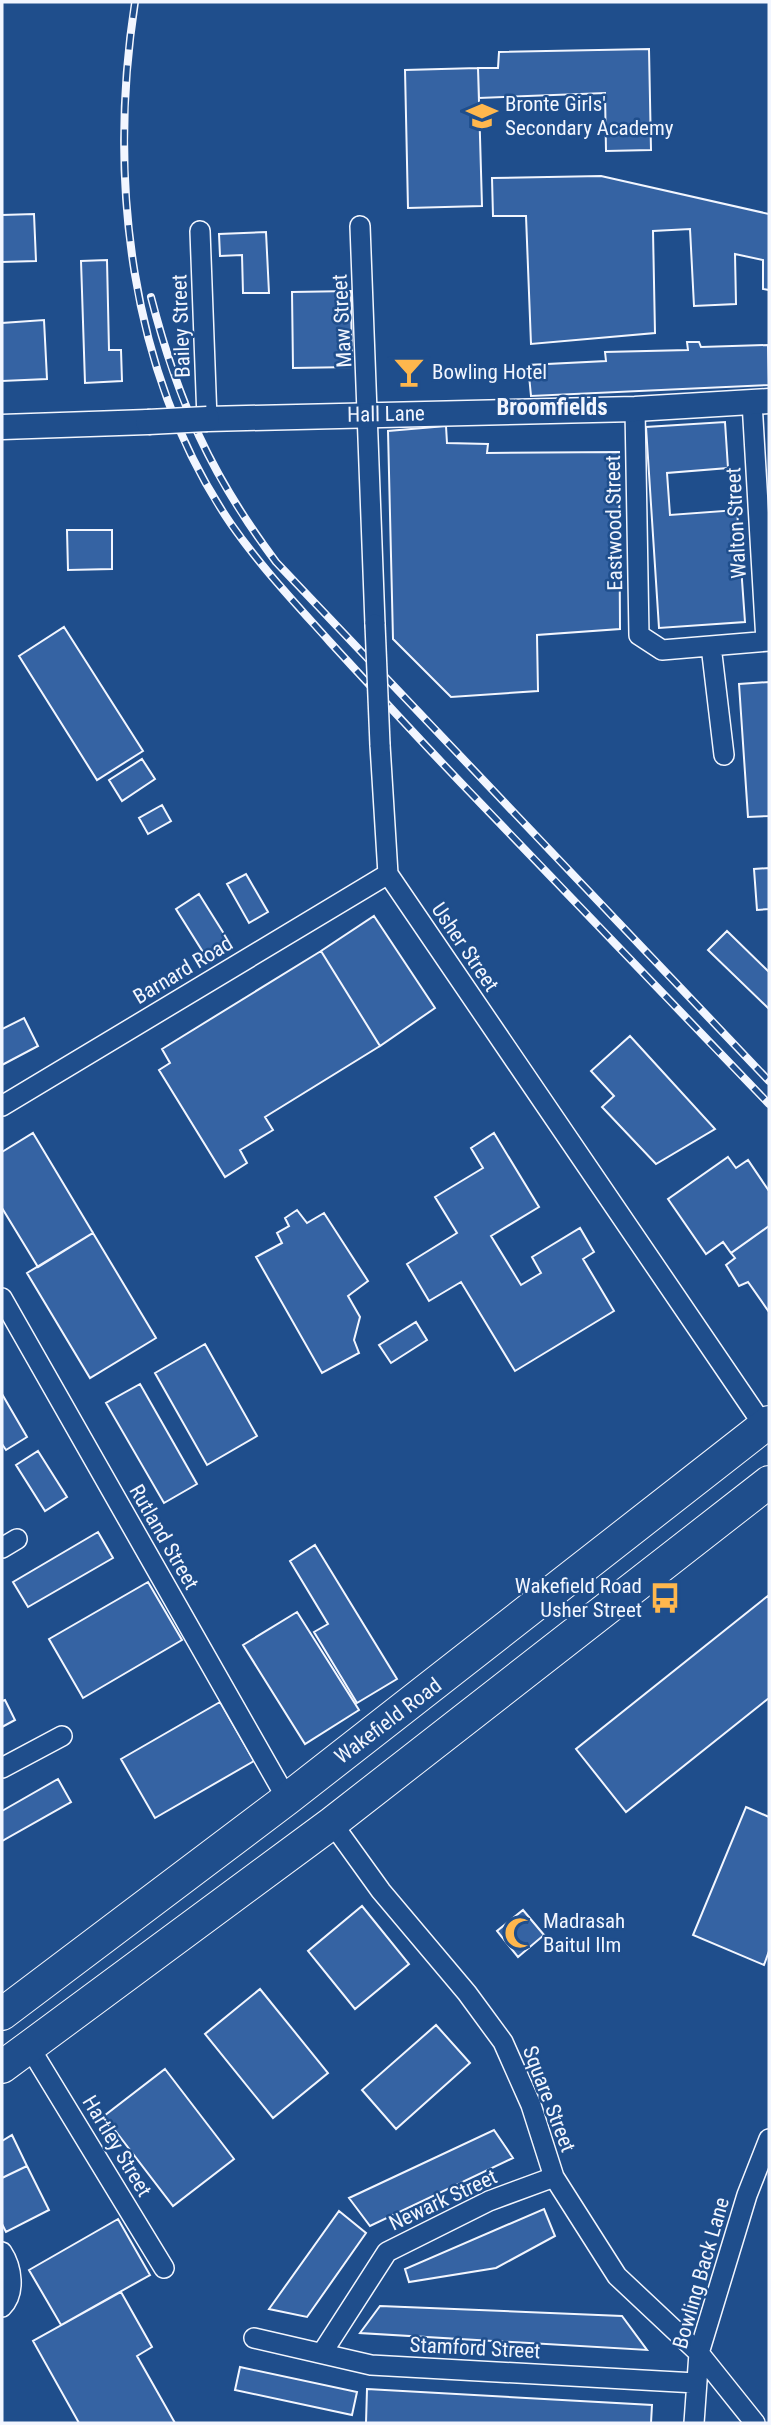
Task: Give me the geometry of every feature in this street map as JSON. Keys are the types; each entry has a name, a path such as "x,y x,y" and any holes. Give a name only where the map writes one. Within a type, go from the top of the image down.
{"main road":[{"name":"Wakefield Road","path":"2,2014 287,1798 767,1424"},
{"path":"2,2067 332,1823 769,1482"}],"street":[{"name":"Maw Street","path":"360,226 370,414"},
{"name":"Bailey Street","path":"200,232 207,419"},
{"name":"Hall Lane","path":"2,427 370,414 635,409 761,401"},
{"name":"Walton Street","path":"761,401 768,641"},
{"name":"Eastwood Street","path":"635,409 639,635 662,650 711,646"},
{"path":"370,414 375,624 388,874"},
{"path":"724,755 711,646 768,641"},
{"name":"Barnard Road","path":"2,1106 388,874"},
{"name":"Usher Street","path":"388,874 767,1424"},
{"name":"Rutland Street","path":"2,1298 287,1798"},
{"path":"2,1768 62,1735"},
{"name":"Square Street","path":"332,1823 381,1891 467,1993 503,2042 531,2105 554,2177 617,2276 699,2353 755,2423"},
{"name":"Hartley Street","path":"30,2048 164,2268"},
{"name":"Bowling Back Lane","path":"694,2423 699,2353 747,2195 769,2138"},
{"name":"Newark Street","path":"322,2353 387,2252 489,2201 554,2177"},
{"path":"2,2252 9,2264 11,2281 6,2302 2,2307"},
{"name":"Stamford Street","path":"254,2338 371,2365 696,2383"}],"building":[{"path":"649,49 651,150 606,151 605,93 479,98 478,68 498,68 499,52"},
{"path":"478,68 482,206 408,208 405,70"},
{"path":"601,176 769,214 769,290 763,289 763,260 735,254 736,304 694,306 690,229 653,231 655,333 531,344 526,216 493,216 492,178"},
{"path":"34,214 36,261 2,262 2,215"},
{"path":"266,232 269,293 243,293 242,255 220,256 219,234"},
{"path":"107,260 109,350 121,350 122,381 85,383 81,261"},
{"path":"351,291 352,367 293,368 292,292"},
{"path":"44,320 47,379 2,381 2,323"},
{"path":"687,342 699,342 701,347 768,345 769,385 531,396 528,365 606,361 605,352 688,350"},
{"path":"725,422 728,468 667,473 670,515 737,510 745,622 659,628 646,427"},
{"path":"446,426 447,443 488,444 487,453 619,452 620,629 537,635 538,691 451,697 393,639 388,431"},
{"path":"67,530 112,530 112,569 68,570"},
{"path":"64,627 143,751 97,780 19,656"},
{"path":"769,682 769,816 748,817 739,684"},
{"path":"142,759 155,779 122,801 109,780"},
{"path":"162,805 171,821 148,834 139,818"},
{"path":"769,868 769,909 757,910 754,869"},
{"path":"246,874 268,912 249,923 227,884"},
{"path":"199,894 231,945 208,960 176,909"},
{"path":"374,916 435,1008 380,1046 321,951"},
{"path":"727,931 769,972 769,1009 708,950"},
{"path":"321,951 380,1046 265,1117 273,1130 240,1150 247,1163 225,1177 159,1070 170,1063 162,1049"},
{"path":"24,1018 38,1046 2,1065 2,1029"},
{"path":"630,1036 715,1129 656,1164 602,1107 614,1096 591,1071"},
{"path":"33,1133 93,1233 38,1267 2,1208 2,1152"},
{"path":"494,1133 539,1207 491,1236 521,1285 541,1273 532,1257 580,1228 594,1252 583,1259 614,1311 515,1371 461,1282 429,1301 407,1264 457,1233 435,1197 483,1168 471,1148"},
{"path":"728,1157 736,1168 748,1160 769,1191 769,1226 731,1253 723,1242 706,1254 668,1199"},
{"path":"297,1210 307,1223 324,1213 368,1281 348,1296 360,1317 354,1340 359,1353 322,1373 256,1257 282,1243 277,1233 289,1226 285,1218"},
{"path":"769,1226 769,1312 748,1282 739,1286 726,1265 735,1258 731,1253"},
{"path":"93,1233 156,1338 90,1378 27,1273"},
{"path":"416,1322 427,1340 391,1363 379,1345"},
{"path":"205,1344 257,1436 207,1465 155,1373"},
{"path":"140,1384 197,1484 164,1503 106,1403"},
{"path":"2,1394 27,1437 6,1450 2,1444"},
{"path":"38,1451 67,1497 45,1511 16,1465"},
{"path":"98,1532 113,1558 28,1607 13,1582"},
{"path":"315,1545 397,1679 357,1703 314,1632 328,1624 290,1561"},
{"path":"148,1582 182,1640 83,1698 49,1639"},
{"path":"769,1595 769,1698 626,1812 576,1749"},
{"path":"297,1612 359,1710 305,1744 243,1645"},
{"path":"5,1700 15,1720 2,1727 2,1701"},
{"path":"220,1702 254,1761 155,1818 121,1759"},
{"path":"58,1779 71,1802 2,1841 2,1811"},
{"path":"746,1807 769,1817 769,1951 764,1965 693,1935"},
{"path":"362,1906 409,1964 355,2009 308,1951"},
{"name":"Madrasah Baitul Ilm","path":"523,1910 544,1935 518,1957 497,1931"},
{"path":"260,1989 328,2073 273,2118 205,2034"},
{"path":"436,2025 470,2063 396,2129 362,2090"},
{"path":"165,2069 234,2159 173,2206 104,2116"},
{"path":"494,2130 513,2158 370,2226 349,2198"},
{"path":"12,2135 27,2166 2,2178 2,2141"},
{"path":"27,2166 49,2210 6,2232 2,2224 2,2178"},
{"path":"544,2209 555,2236 496,2268 409,2282 405,2269"},
{"path":"339,2211 366,2233 307,2317 269,2309"},
{"path":"118,2219 150,2275 61,2325 29,2270"},
{"path":"121,2292 152,2347 137,2356 175,2423 79,2423 33,2341"},
{"path":"380,2306 622,2316 647,2350 360,2333"},
{"path":"240,2367 357,2392 352,2415 235,2390"},
{"path":"367,2389 652,2405 651,2423 366,2423"}],"railway":[{"path":"135,2 127,69 124,136 127,205 135,272 149,339 169,404 196,466 242,540 304,614 446,767 769,1104"},
{"path":"151,297 173,370 199,436 233,499 276,562 769,1081"}],"place":[{"name":"Bronte Girls' Secondary Academy","path":"482,116"},
{"name":"Bowling Hotel","path":"409,372"},
{"name":"Wakefield Road Usher Street","path":"665,1598"},
{"name":"Madrasah Baitul Ilm","path":"520,1933"}],"district":[{"name":"Broomfields","path":"552,407"}]}
